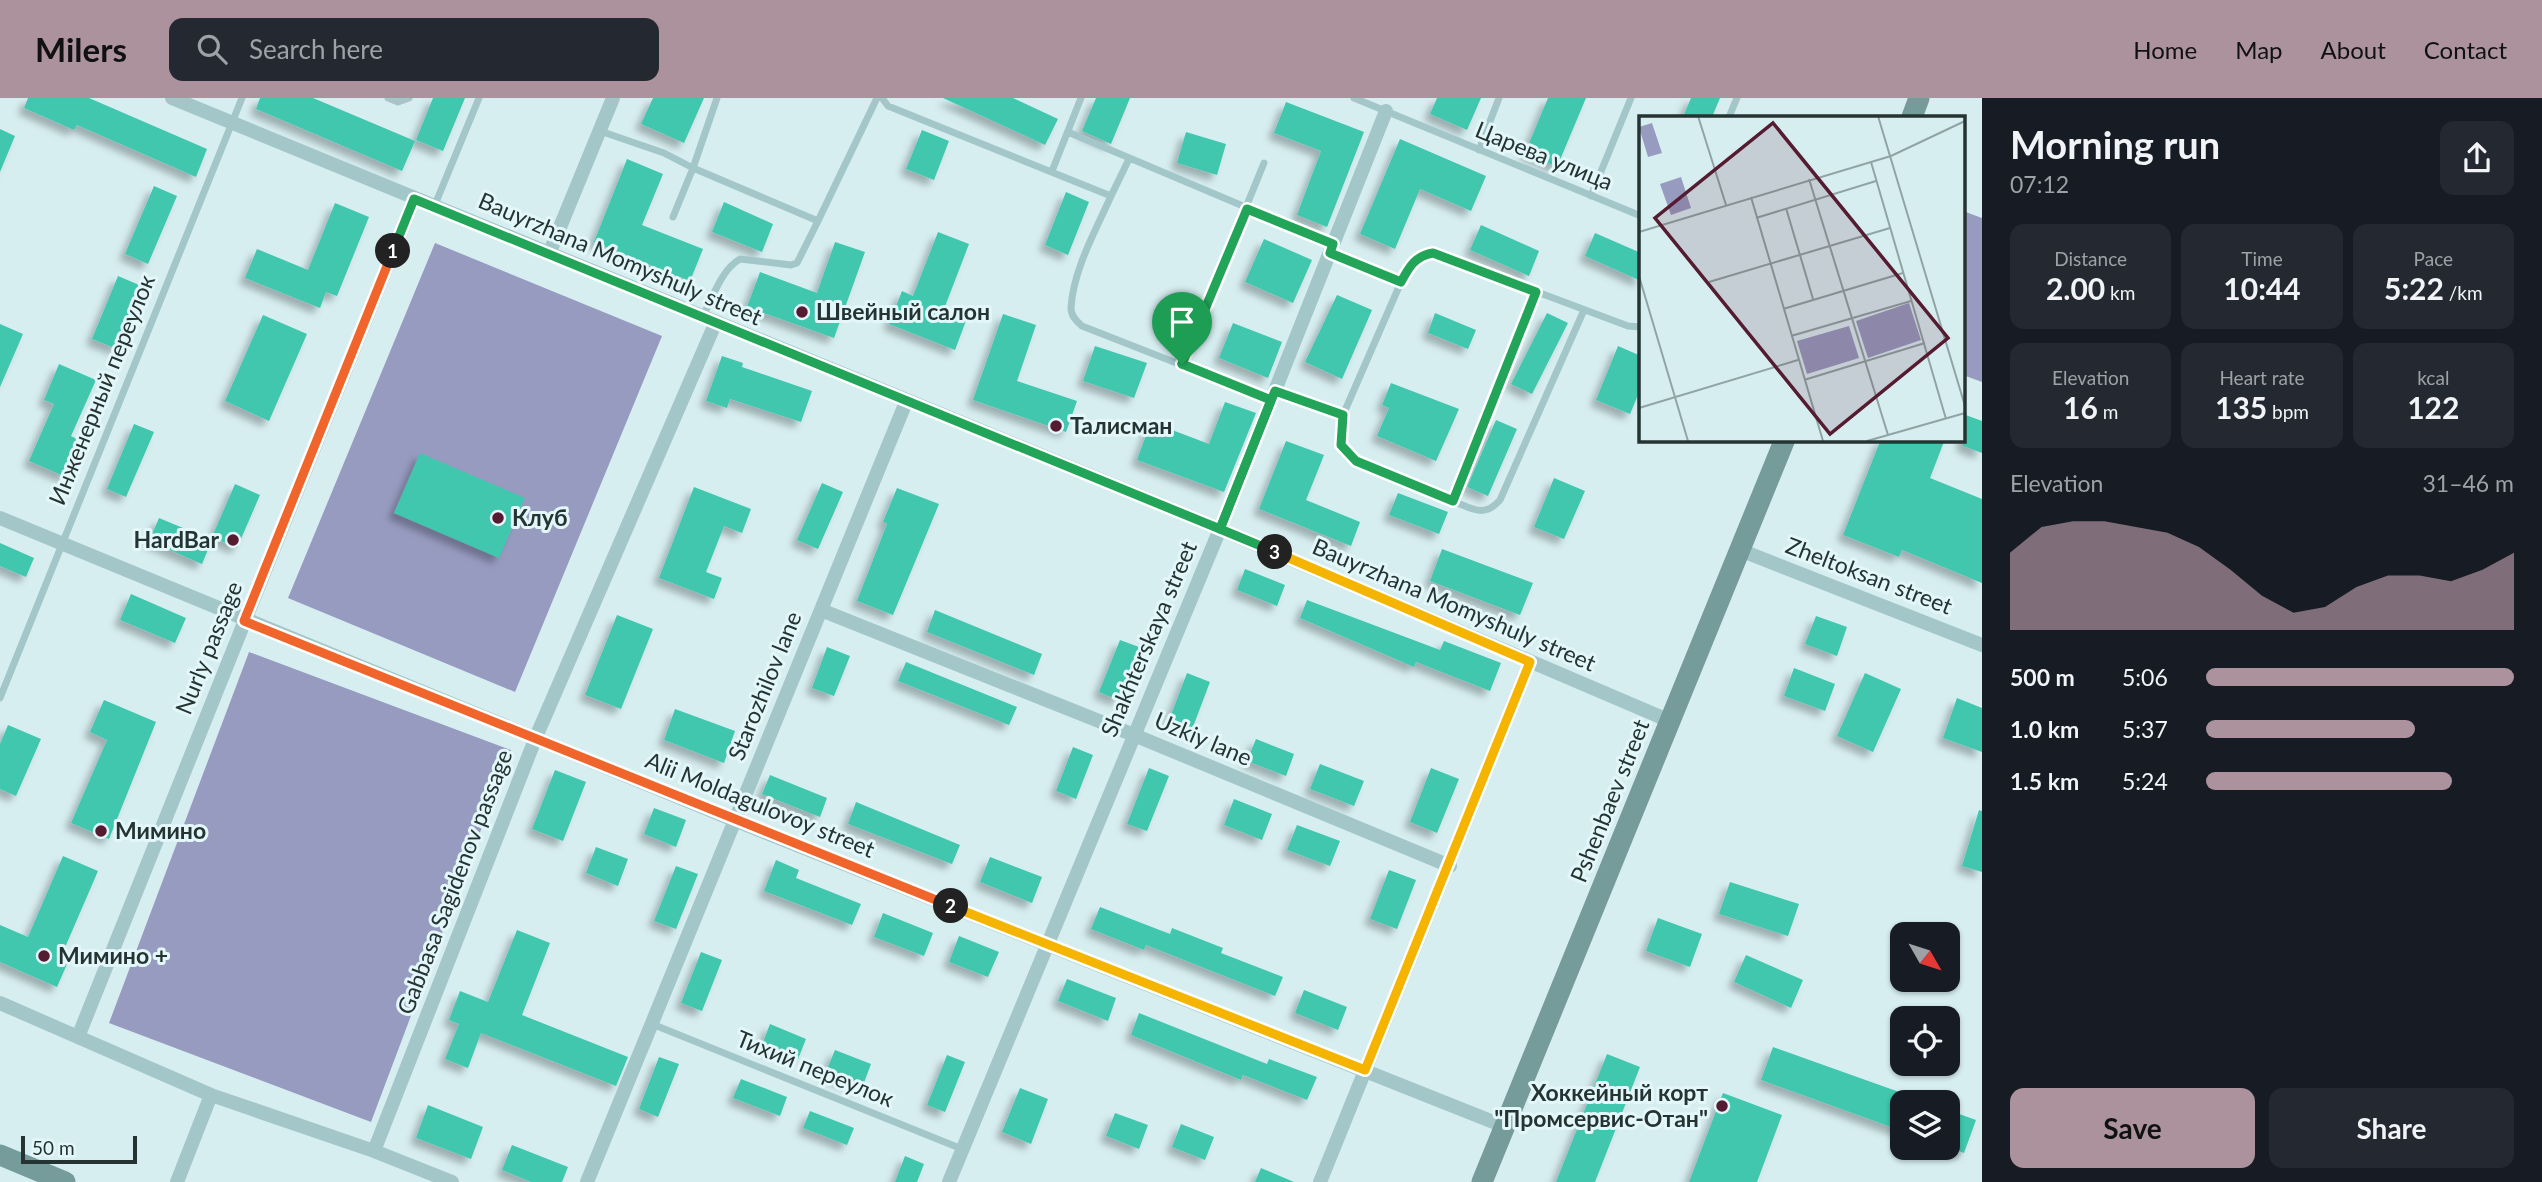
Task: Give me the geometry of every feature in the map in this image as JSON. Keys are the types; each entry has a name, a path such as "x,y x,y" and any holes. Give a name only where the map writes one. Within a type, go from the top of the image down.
{"street":[{"name":"Bauyrzhana Momyshuly street","path":"172,98 1220,529 1670,721"},
{"path":"549,254 613,98"},
{"path":"1912,116 1919,98"},
{"name":"Shakhterskaya street","path":"949,1182 1220,529 1386,111"},
{"name":"Nurly passage","path":"78,1037 414,199"},
{"name":"Gabbasa Sagidenov passage","path":"374,1151 536,737 709,321"},
{"name":"Starozhilov lane","path":"587,1182 906,402"},
{"name":"Pshenbaev street","path":"1482,1182 1783,441"},
{"name":"Alii Moldagulovoy street","path":"0,518 244,621 536,737 734,820 1506,1127"},
{"name":"Zheltoksan street","path":"1740,550 1982,645"},
{"name":"Uzkiy lane","path":"821,610 1134,734 1450,866"},
{"path":"1320,1182 1450,866 1530,662"},
{"path":"0,1003 211,1095 374,1151 452,1182"},
{"path":"177,1182 211,1095"},
{"path":"0,1155 65,1182"}],"lane":[{"name":"Инженерный переулок","path":"0,698 230,122 242,98"},
{"path":"388,98 398,102 410,98"},
{"path":"434,207 479,98"},
{"path":"673,217 718,98"},
{"path":"709,321 727,269 733,263 740,259 791,265 797,263 879,98 888,106 1111,196"},
{"path":"1052,171 1082,98"},
{"name":"Царева улица","path":"1354,98 1639,215"},
{"path":"1479,150 1499,98"},
{"path":"1591,196 1631,98"},
{"path":"1729,116 1737,98"},
{"path":"599,131 664,153 818,221"},
{"path":"1068,132 1247,209 1401,282"},
{"path":"1129,159 1080,271 1071,309 1074,319 1082,326 1182,364 1273,396 1343,415"},
{"path":"1182,364 1264,163"},
{"path":"1584,310 1500,500 1491,510 1481,512 1356,461 1341,445 1343,415 1401,282 1411,265 1422,255 1433,253 1628,326 1639,327"},
{"path":"1453,501 1536,292"},
{"name":"Тихий переулок","path":"651,1024 964,1149"}],"shaded area":[{"path":"1965,212 1982,218 1982,382 1965,376"},
{"path":"435,243 662,336 515,692 288,598"},
{"path":"249,652 511,750 371,1122 109,1023"}],"building":[{"path":"28,98 89,98 207,149 196,177 77,125 74,130 24,108"},
{"path":"260,98 313,98 415,141 402,171 256,109"},
{"path":"433,98 465,98 443,151 416,140"},
{"path":"653,98 704,98 684,143 641,124"},
{"path":"943,98 1013,98 1058,119 1045,145"},
{"path":"1096,98 1130,98 1111,144 1082,131"},
{"path":"1437,98 1481,98 1467,130 1430,114"},
{"path":"1548,98 1586,98 1557,167 1525,153"},
{"path":"1691,98 1720,98 1712,116 1683,116"},
{"path":"1286,102 1364,132 1327,227 1297,215 1321,151 1274,133"},
{"path":"0,129 15,136 0,172"},
{"path":"922,130 949,141 934,180 906,169"},
{"path":"1186,132 1226,144 1217,175 1177,163"},
{"path":"1400,139 1486,176 1471,211 1420,189 1395,249 1360,234"},
{"path":"627,159 663,174 642,225 703,249 690,281 594,242"},
{"path":"154,186 177,196 148,264 125,254"},
{"path":"1066,192 1089,202 1068,255 1045,245"},
{"path":"724,202 773,224 762,252 712,232"},
{"path":"335,203 369,217 337,296 326,292 320,308 245,278 257,249 308,270"},
{"path":"1481,225 1539,251 1529,276 1470,250"},
{"path":"938,232 969,244 944,309 967,318 955,350 889,324 902,291 913,296"},
{"path":"1595,233 1639,252 1639,280 1585,256"},
{"path":"1264,239 1312,260 1293,303 1245,282"},
{"path":"835,242 865,252 834,338 747,307 760,272 817,293"},
{"path":"118,276 144,287 117,349 92,339"},
{"path":"1337,295 1372,310 1342,379 1305,362"},
{"path":"1435,313 1476,330 1468,349 1428,333"},
{"path":"1547,313 1568,323 1532,394 1511,384"},
{"path":"1003,314 1036,325 1017,381 1077,401 1066,432 973,400"},
{"path":"263,315 307,334 269,421 225,401"},
{"path":"1233,323 1282,342 1268,378 1219,358"},
{"path":"0,324 23,334 0,387"},
{"path":"1095,346 1147,363 1134,398 1083,381"},
{"path":"1618,346 1639,355 1639,393 1630,414 1596,400"},
{"path":"722,356 743,363 742,367 812,391 801,422 730,399 727,408 706,401"},
{"path":"59,364 96,380 71,436 81,441 66,477 29,461 54,404 44,400"},
{"path":"1391,383 1459,409 1436,461 1377,436 1389,408 1382,405"},
{"path":"1225,402 1256,413 1224,492 1137,460 1151,422 1209,444"},
{"path":"1965,415 1982,421 1982,453 1963,446"},
{"path":"1496,420 1517,429 1488,496 1467,487"},
{"path":"134,424 154,432 126,497 107,489"},
{"path":"1286,441 1324,455 1306,500 1360,522 1351,546 1259,509"},
{"path":"1880,441 1944,441 1930,478 1982,499 1982,583 1902,550 1899,557 1843,535"},
{"path":"420,453 525,498 499,558 394,513"},
{"path":"1554,478 1585,491 1564,539 1534,527"},
{"path":"822,483 843,492 818,549 797,540"},
{"path":"235,484 260,495 237,548 212,537"},
{"path":"694,487 751,509 742,533 724,526 706,572 722,578 714,599 659,578"},
{"path":"897,488 939,504 893,615 857,601 887,524 883,522"},
{"path":"1398,493 1448,512 1439,534 1389,515"},
{"path":"159,518 212,540 202,564 149,541"},
{"path":"0,543 34,558 26,577 0,566"},
{"path":"1442,549 1533,583 1520,615 1430,581"},
{"path":"1245,569 1285,585 1277,606 1237,590"},
{"path":"131,594 186,618 175,643 120,620"},
{"path":"1307,600 1440,650 1444,641 1501,663 1490,691 1416,662 1414,667 1300,618"},
{"path":"935,610 1042,654 1034,675 927,632"},
{"path":"617,615 653,629 621,709 585,695"},
{"path":"1816,616 1847,627 1837,656 1805,644"},
{"path":"1120,640 1139,647 1118,700 1099,692"},
{"path":"827,647 850,656 834,696 812,688"},
{"path":"906,662 1017,707 1009,725 898,681"},
{"path":"1794,668 1835,684 1825,711 1784,696"},
{"path":"1187,673 1210,682 1191,732 1168,723"},
{"path":"1865,673 1901,689 1873,752 1837,736"},
{"path":"1957,698 1982,708 1982,752 1943,738"},
{"path":"104,700 156,722 109,839 71,823 107,740 90,732"},
{"path":"675,709 735,731 724,763 664,740"},
{"path":"8,725 41,739 16,796 0,789 0,744"},
{"path":"1256,739 1294,754 1286,776 1247,761"},
{"path":"1073,747 1093,755 1076,799 1056,791"},
{"path":"1320,764 1364,781 1354,806 1310,789"},
{"path":"1149,768 1169,776 1147,831 1127,824"},
{"path":"1431,768 1459,779 1437,833 1410,822"},
{"path":"555,770 586,782 563,841 532,829"},
{"path":"770,775 827,798 820,817 762,794"},
{"path":"1234,799 1272,814 1262,840 1224,825"},
{"path":"856,802 960,845 952,864 848,824"},
{"path":"654,808 686,820 676,847 644,834"},
{"path":"1979,810 1982,811 1982,872 1962,866"},
{"path":"1297,825 1340,841 1330,866 1287,850"},
{"path":"596,847 628,859 618,886 586,873"},
{"path":"63,856 98,871 63,952 71,955 57,987 0,962 0,925 28,937"},
{"path":"990,857 1042,877 1032,903 980,882"},
{"path":"776,860 799,870 796,878 861,904 852,925 764,891"},
{"path":"676,866 698,874 676,929 654,921"},
{"path":"1389,870 1416,880 1397,929 1370,919"},
{"path":"1730,882 1799,904 1788,936 1719,914"},
{"path":"1100,907 1170,934 1172,928 1223,948 1221,953 1283,977 1275,996 1146,945 1144,950 1091,929"},
{"path":"883,913 933,933 924,956 874,937"},
{"path":"1658,918 1702,934 1690,967 1646,951"},
{"path":"517,930 550,943 522,1015 628,1057 616,1086 481,1033 468,1068 445,1059 459,1024 449,1020 460,991 488,1002"},
{"path":"959,936 999,952 988,977 949,962"},
{"path":"701,952 722,960 702,1011 681,1003"},
{"path":"1746,955 1803,980 1791,1008 1734,982"},
{"path":"1067,979 1116,998 1108,1021 1058,1001"},
{"path":"1304,990 1347,1007 1338,1030 1295,1013"},
{"path":"1139,1013 1267,1064 1269,1059 1317,1077 1307,1100 1243,1075 1241,1080 1131,1035"},
{"path":"770,1024 806,1039 798,1059 762,1045"},
{"path":"1773,1047 1894,1090 1890,1090 1890,1127 1761,1080"},
{"path":"835,1050 871,1064 862,1088 825,1074"},
{"path":"1607,1054 1640,1067 1595,1182 1556,1182"},
{"path":"947,1055 965,1062 945,1112 927,1105"},
{"path":"659,1057 679,1064 658,1117 639,1109"},
{"path":"741,1079 787,1097 780,1116 733,1098"},
{"path":"1020,1088 1048,1099 1031,1144 1002,1132"},
{"path":"1723,1093 1782,1115 1757,1182 1689,1182"},
{"path":"428,1105 483,1127 471,1159 416,1138"},
{"path":"810,1111 854,1128 847,1145 803,1128"},
{"path":"1115,1113 1148,1125 1139,1149 1106,1136"},
{"path":"1960,1114 1976,1120 1964,1153 1960,1152"},
{"path":"1181,1124 1214,1137 1205,1160 1172,1147"},
{"path":"512,1145 568,1167 562,1182 531,1182 502,1170"},
{"path":"905,1156 924,1164 917,1182 895,1182"},
{"path":"1261,1168 1294,1182 1255,1182"}],"place":[{"name":"Швейный салон","path":"802,312"},
{"name":"Талисман","path":"1056,426"},
{"name":"Клуб","path":"498,518"},
{"name":"HardBar","path":"233,540"},
{"name":"Мимино","path":"101,831"},
{"name":"Мимино +","path":"44,956"},
{"name":"Хоккейный корт \"Промсервис-Отан\"","path":"1722,1106"}],"route":[{"path":"1182,364 1247,209 1333,244 1330,253 1401,282 1411,265 1422,255 1433,253 1536,292 1453,501 1356,461 1341,445 1339,437 1343,415 1275,391 1220,529 1530,662 1450,866 1365,1070 734,820 536,737 244,621 414,199 1220,529 1271,400 1182,364"}]}
